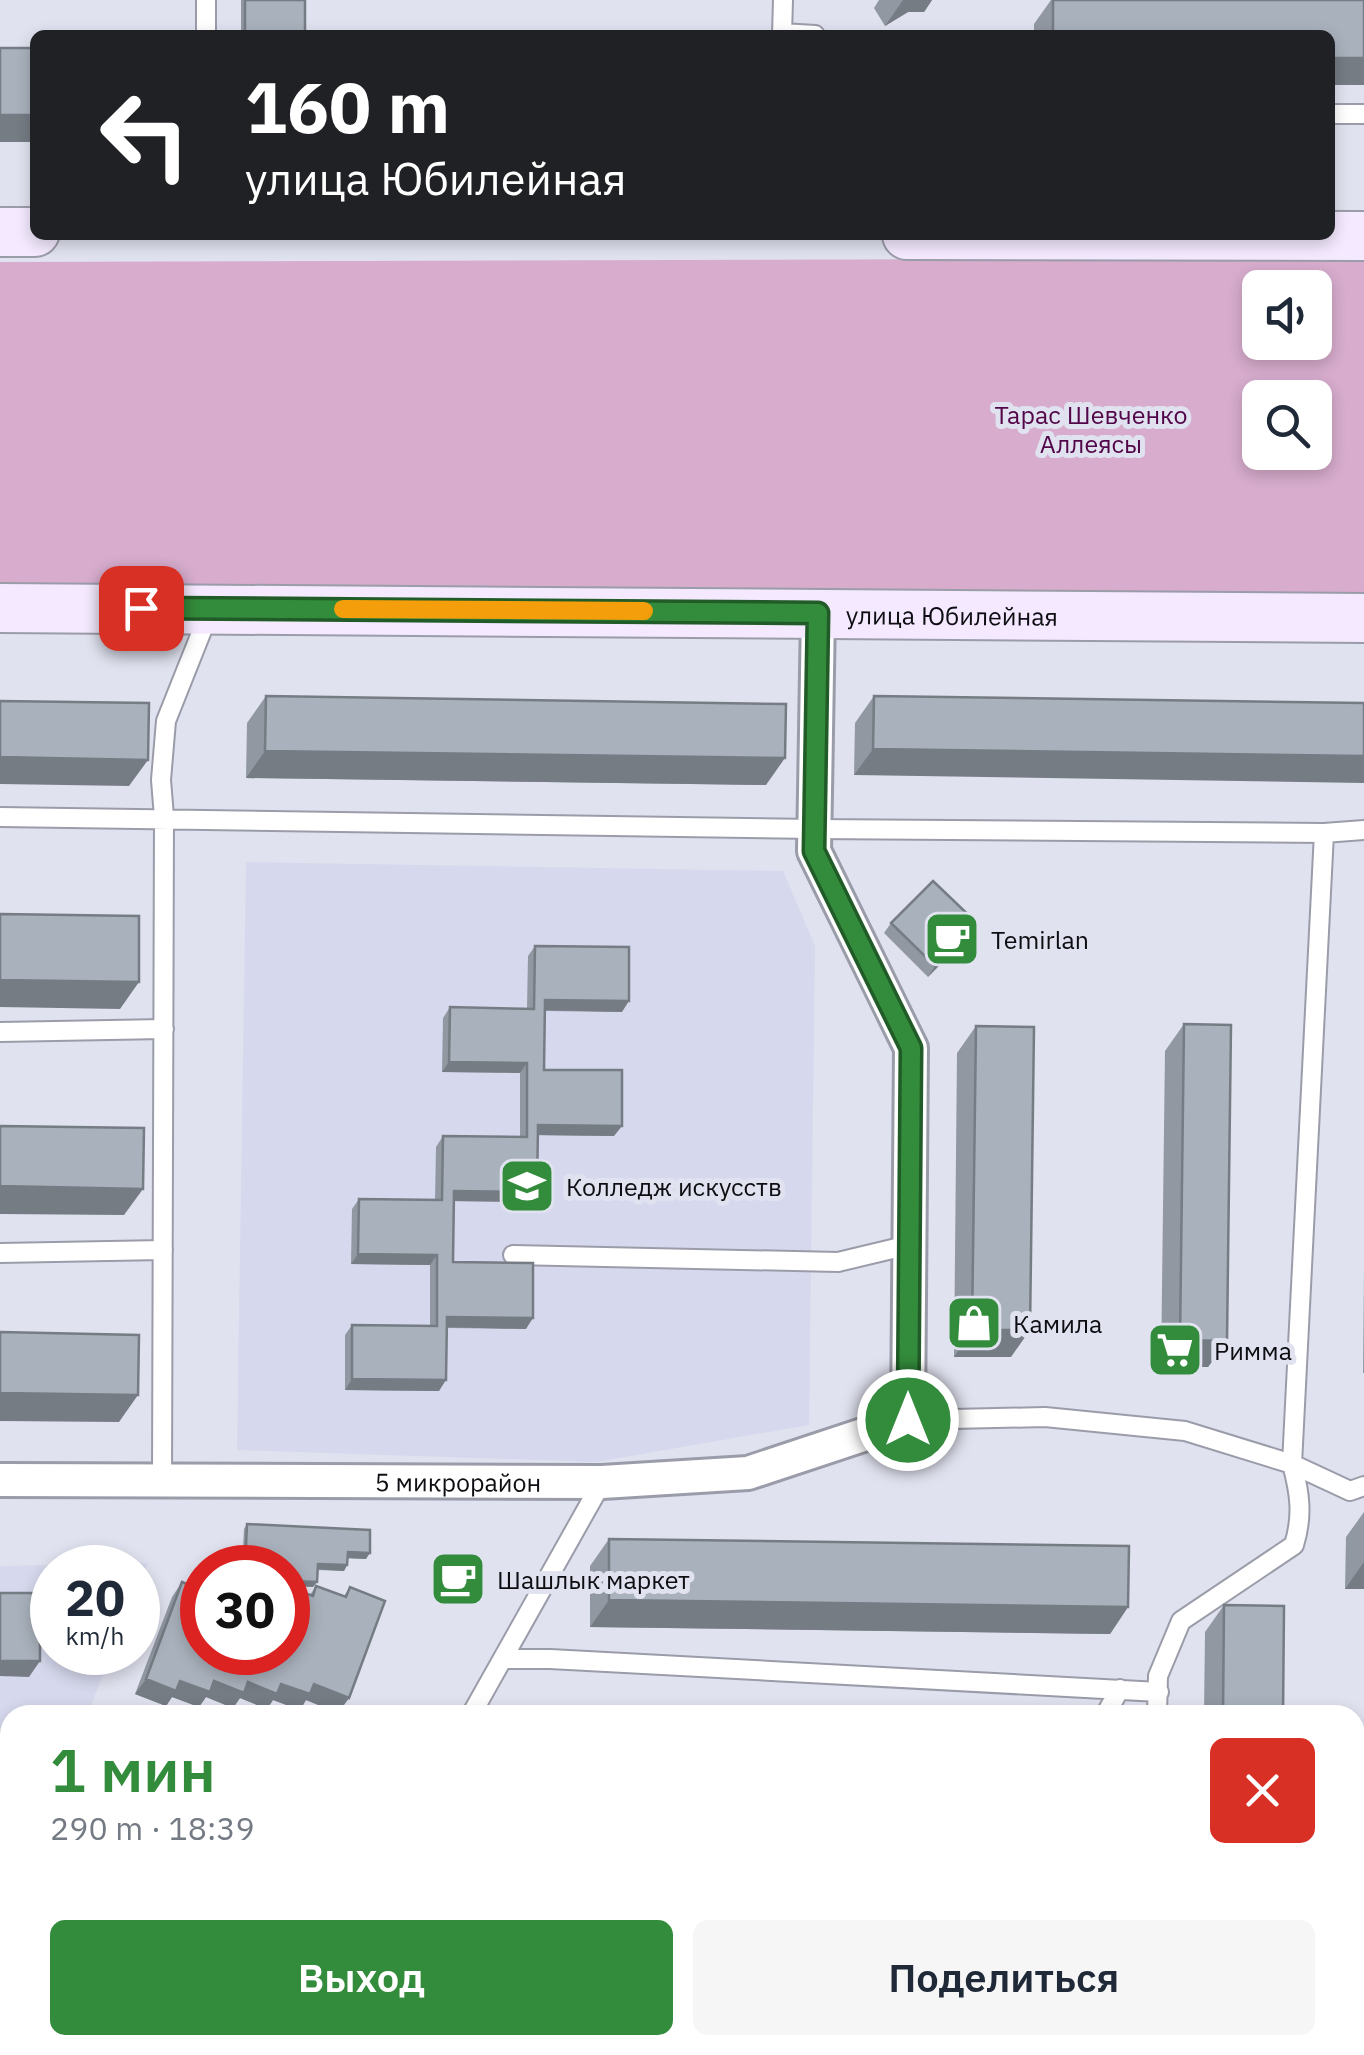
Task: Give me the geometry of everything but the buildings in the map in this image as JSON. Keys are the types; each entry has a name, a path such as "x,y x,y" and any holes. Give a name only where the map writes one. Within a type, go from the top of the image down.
{"street":[{"path":"0,232 30,232"},
{"path":"1335,236 1364,236"},
{"name":"улица Юбилейная","path":"0,608 1364,618"},
{"path":"818,613 814,851 911,1048 908,1420"},
{"name":"5 микрорайон","path":"0,1480 602,1482 748,1473 908,1420"}],"lane":[{"path":"206,0 206,30"},
{"path":"782,30 783,0"},
{"path":"1335,114 1364,114"},
{"path":"162,1481 161,780 166,721 211,608"},
{"path":"0,816 814,829 1324,833 1364,830"},
{"path":"1158,1705 1158,1676 1181,1620 1294,1545 1300,1524 1300,1494 1292,1464 1324,833"},
{"path":"0,1032 164,1030"},
{"path":"513,1255 838,1262 909,1244"},
{"path":"0,1253 163,1250"},
{"path":"908,1420 1045,1418 1185,1430 1292,1464 1350,1490 1364,1486"},
{"path":"477,1705 602,1482"},
{"path":"502,1659 1159,1692"},
{"path":"1111,1705 1120,1689"}],"shaded area":[{"name":"Колледж искусств","path":"246,862 783,871 815,946 809,1425 596,1462 237,1450"},
{"path":"30,1565 30,1675 103,1675 91,1705 0,1705 0,1566"}],"green space":[{"name":"Тарас Шевченко Аллеясы","path":"1364,258 1364,600 0,590 0,262"}],"slow traffic":[{"path":"343,609 644,611"}],"place":[{"name":"Temirlan","path":"952,939"},
{"name":"Колледж искусств","path":"527,1186"},
{"name":"Камила","path":"974,1323"},
{"name":"Римма","path":"1175,1350"},
{"name":"Шашлык маркет","path":"458,1579"}],"route":[{"path":"141,608 818,613 814,851 911,1048 908,1420"}]}
